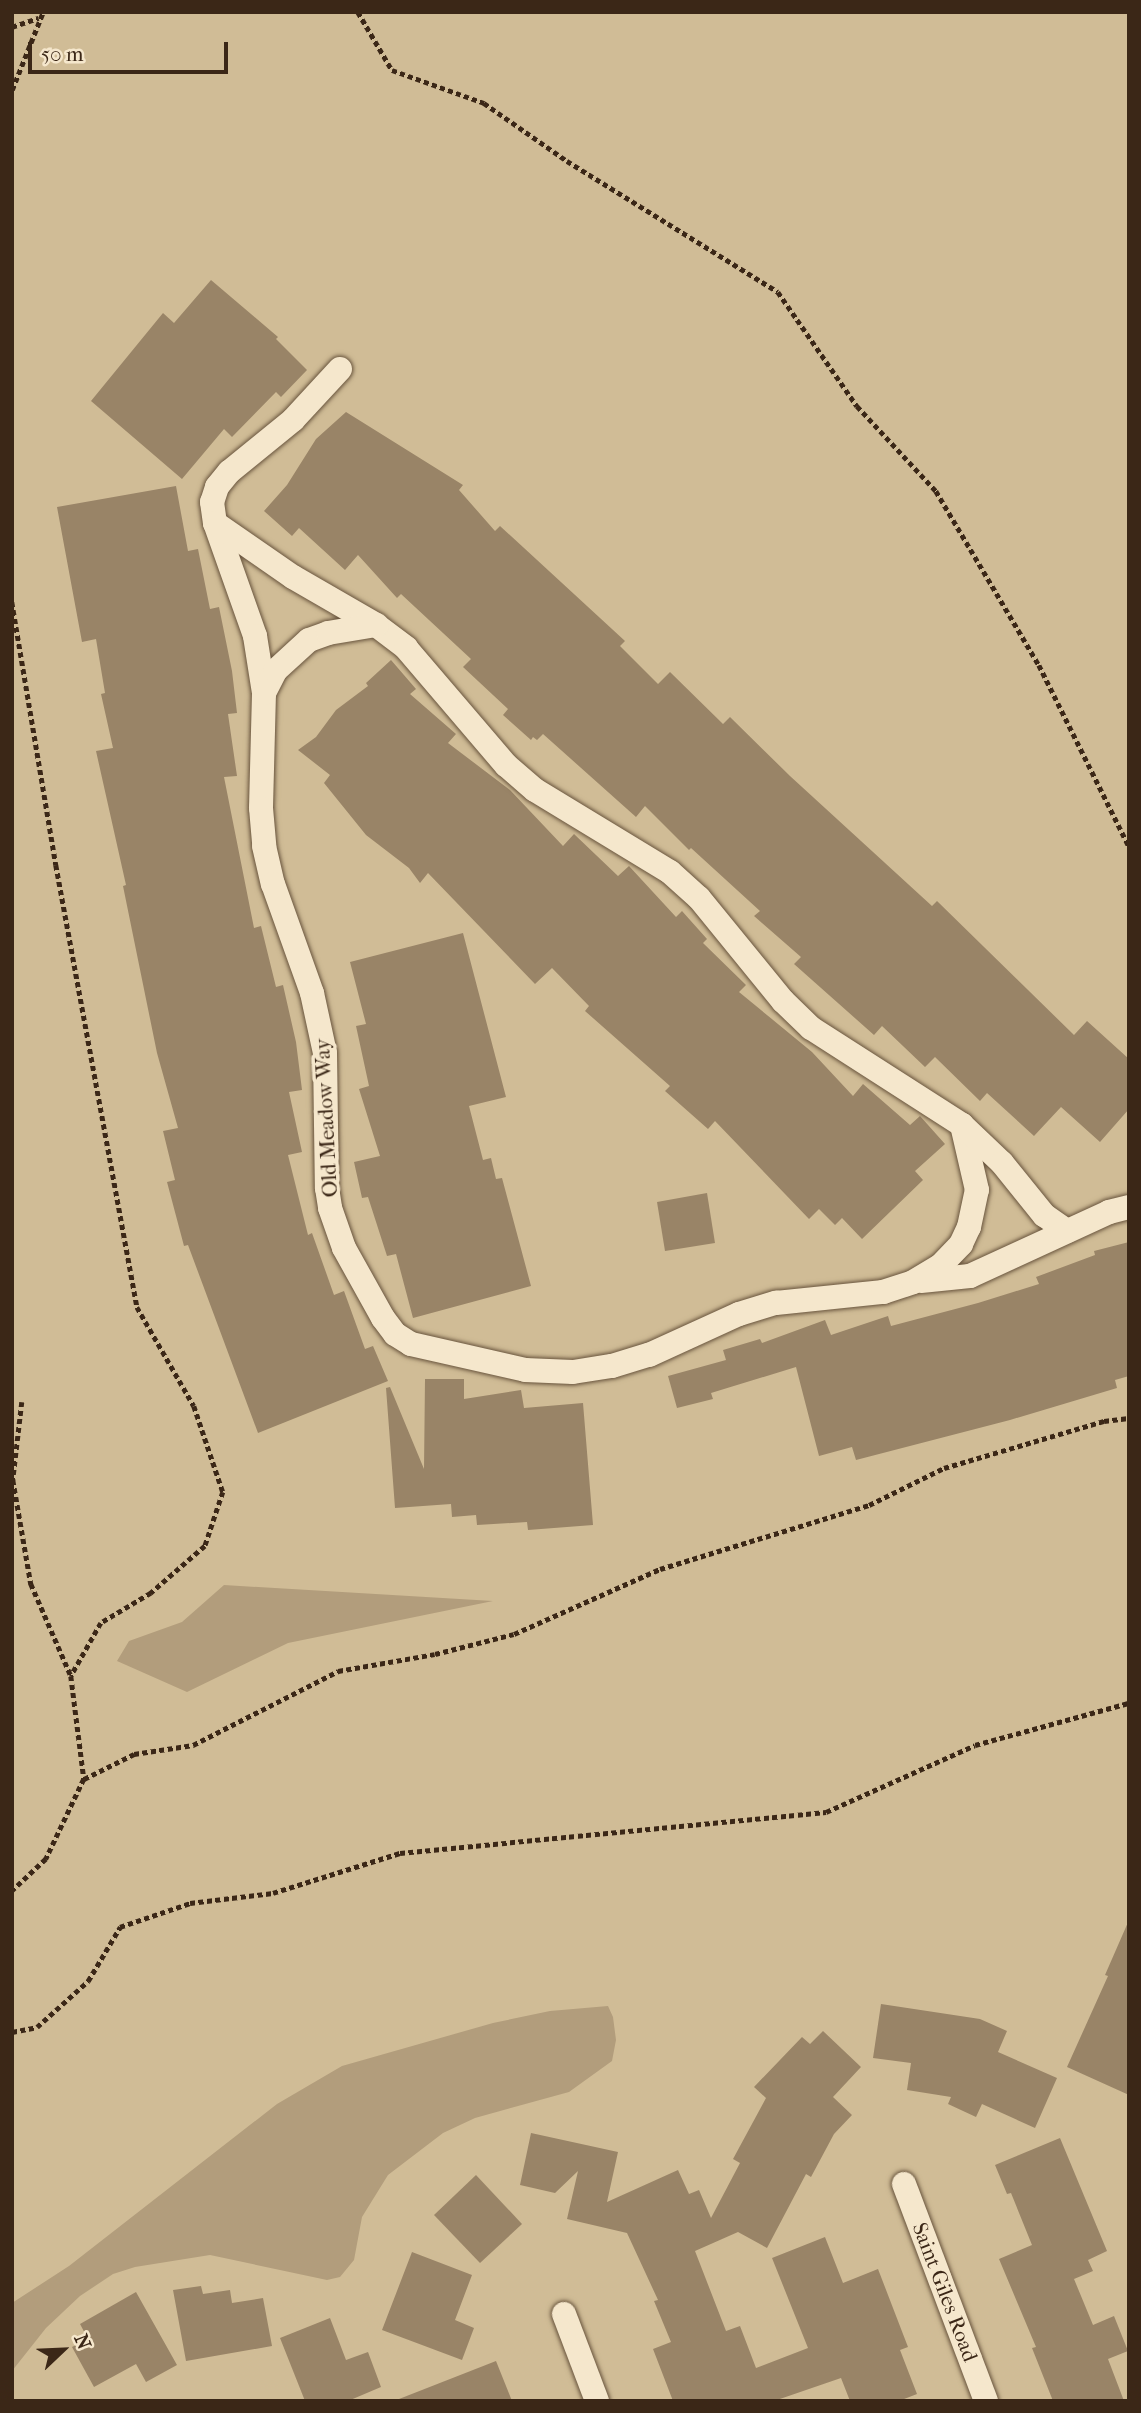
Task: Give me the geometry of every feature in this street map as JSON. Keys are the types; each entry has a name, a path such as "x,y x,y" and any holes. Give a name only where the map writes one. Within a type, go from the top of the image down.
{"street":[{"name":"Old Meadow Way","path":"340,369 293,420 229,472 217,487 212,502 215,523 255,636 264,693 261,808 264,846 273,884 318,1015 325,1053 327,1188 330,1208 344,1248 383,1318 395,1334 411,1344 525,1370 573,1372 612,1366 649,1355 739,1314 776,1303 883,1293 913,1282 941,1265 961,1244 969,1227 977,1190 962,1125"},
{"path":"215,523 293,576 376,625 421,663 506,765 535,790 670,872 699,898 783,1001 811,1028 962,1125 1002,1163 1044,1215 1067,1231"},
{"path":"264,693 275,671 309,640 328,633 376,625"},
{"name":"Old Meadow Way","path":"913,1282 970,1276 1067,1231 1129,1207"},
{"name":"Saint Giles Road","path":"904,2184 986,2401"},
{"path":"564,2314 597,2401"}],"path":[{"path":"12,90 43,12"},
{"path":"358,12 392,70 484,103 567,161 778,292 857,406 936,491 1039,665 1129,846"},
{"path":"12,27 39,18"},
{"path":"12,602 56,865 137,1307 194,1406 223,1492 205,1546 151,1593 101,1623 71,1676"},
{"path":"12,1891 47,1859 84,1779 71,1676 31,1584 13,1480 22,1402"},
{"path":"84,1779 134,1754 193,1745 338,1671 435,1654 514,1634 660,1569 869,1505 944,1468 1104,1421 1129,1418"},
{"path":"12,2032 37,2027 88,1981 120,1927 190,1903 273,1893 400,1853 826,1812 975,1745 1129,1703"}],"shaded area":[{"path":"12,12 1129,12 1129,2401 12,2401"},
{"path":"224,1585 493,1601 288,1643 187,1692 117,1661 129,1641 182,1622"},
{"path":"608,2006 613,2017 616,2040 612,2061 569,2092 475,2118 443,2133 388,2175 362,2217 354,2260 340,2277 327,2280 210,2255 135,2267 113,2274 80,2296 46,2328 12,2371 12,2303 69,2266 277,2104 342,2066 493,2023 550,2011"}],"building":[{"path":"211,280 278,337 276,339 307,370 281,397 276,392 232,437 224,429 182,479 91,401 163,313 174,323"},
{"path":"346,412 463,485 459,490 495,531 500,526 625,641 620,646 658,684 670,672 723,724 730,717 932,906 937,901 1074,1035 1087,1021 1129,1059 1129,1109 1100,1142 1061,1107 1034,1136 987,1093 980,1101 935,1057 925,1067 882,1026 874,1035 794,964 801,957 754,916 760,911 691,848 689,850 645,806 636,817 543,734 537,740 533,737 531,740 503,715 508,709 463,667 471,659 401,594 397,598 358,555 345,570 299,528 292,536 264,511 287,485 316,439"},
{"path":"176,486 188,551 198,549 210,609 219,607 232,671 237,713 228,714 237,776 224,777 254,928 261,926 276,987 283,985 296,1042 302,1090 289,1092 302,1152 288,1155 308,1235 312,1233 334,1295 344,1291 365,1349 373,1346 388,1381 258,1433 188,1245 184,1246 167,1182 175,1180 163,1131 178,1128 157,1053 123,886 126,885 96,751 113,748 101,694 105,693 96,639 82,642 57,507"},
{"path":"391,660 416,689 410,694 456,734 448,743 510,790 563,846 574,834 618,876 629,866 676,917 682,911 707,939 703,943 746,985 739,992 812,1052 853,1096 863,1084 910,1125 920,1116 945,1144 915,1171 923,1180 862,1239 842,1218 835,1225 819,1209 809,1219 715,1121 708,1129 665,1091 670,1086 585,1011 589,1006 552,968 535,984 428,873 420,883 409,868 366,835 324,783 330,775 298,750 316,737 336,710 368,686 366,683"},
{"path":"463,933 506,1097 469,1106 483,1160 491,1158 496,1179 502,1178 531,1286 413,1318 396,1254 387,1256 368,1197 362,1198 354,1162 380,1156 359,1089 369,1086 356,1026 366,1024 350,962"},
{"path":"707,1193 715,1243 665,1251 657,1202"},
{"path":"1129,1242 1129,1376 1115,1380 1117,1388 1010,1420 856,1460 852,1447 819,1456 796,1367 711,1393 713,1399 677,1408 668,1376 726,1360 723,1350 760,1339 762,1343 825,1320 831,1335 888,1316 891,1326 978,1303 1039,1284 1036,1277 1095,1255 1094,1251"},
{"path":"425,1379 464,1379 464,1399 521,1390 524,1408 583,1403 593,1525 528,1530 527,1522 477,1525 476,1515 452,1517 451,1504 395,1508 386,1388 390,1387 424,1469"},
{"path":"1129,1920 1129,2095 1067,2067 1108,1976 1105,1975"},
{"path":"881,2004 980,2019 1007,2031 998,2052 1057,2078 1035,2128 982,2104 976,2117 948,2104 951,2097 907,2090 911,2063 873,2058"},
{"path":"823,2031 861,2067 833,2097 852,2115 834,2134 811,2177 806,2174 767,2248 738,2232 695,2251 726,2331 740,2326 756,2368 808,2348 772,2258 825,2237 843,2283 878,2269 908,2347 900,2350 917,2394 899,2401 850,2401 841,2378 774,2401 673,2401 653,2349 671,2342 654,2301 658,2300 627,2233 567,2219 578,2171 555,2193 520,2185 531,2133 618,2152 607,2202 678,2170 689,2194 699,2190 711,2218 740,2163 733,2159 766,2098 754,2087 802,2037 810,2044"},
{"path":"1060,2138 1107,2251 1088,2260 1093,2271 1074,2279 1093,2325 1114,2316 1128,2351 1108,2359 1124,2401 1053,2401 1032,2348 1036,2347 999,2259 1032,2245 1011,2193 1007,2194 995,2165"},
{"path":"476,2175 522,2224 480,2263 434,2215"},
{"path":"412,2252 472,2275 455,2320 474,2328 462,2360 382,2330"},
{"path":"201,2286 203,2294 230,2290 232,2303 263,2298 272,2346 186,2361 173,2290"},
{"path":"136,2292 177,2365 146,2382 136,2364 94,2387 72,2347 88,2339 80,2324"},
{"path":"330,2318 346,2360 368,2352 381,2387 348,2401 305,2401 280,2338"},
{"path":"496,2361 512,2401 399,2401 399,2399"}]}
